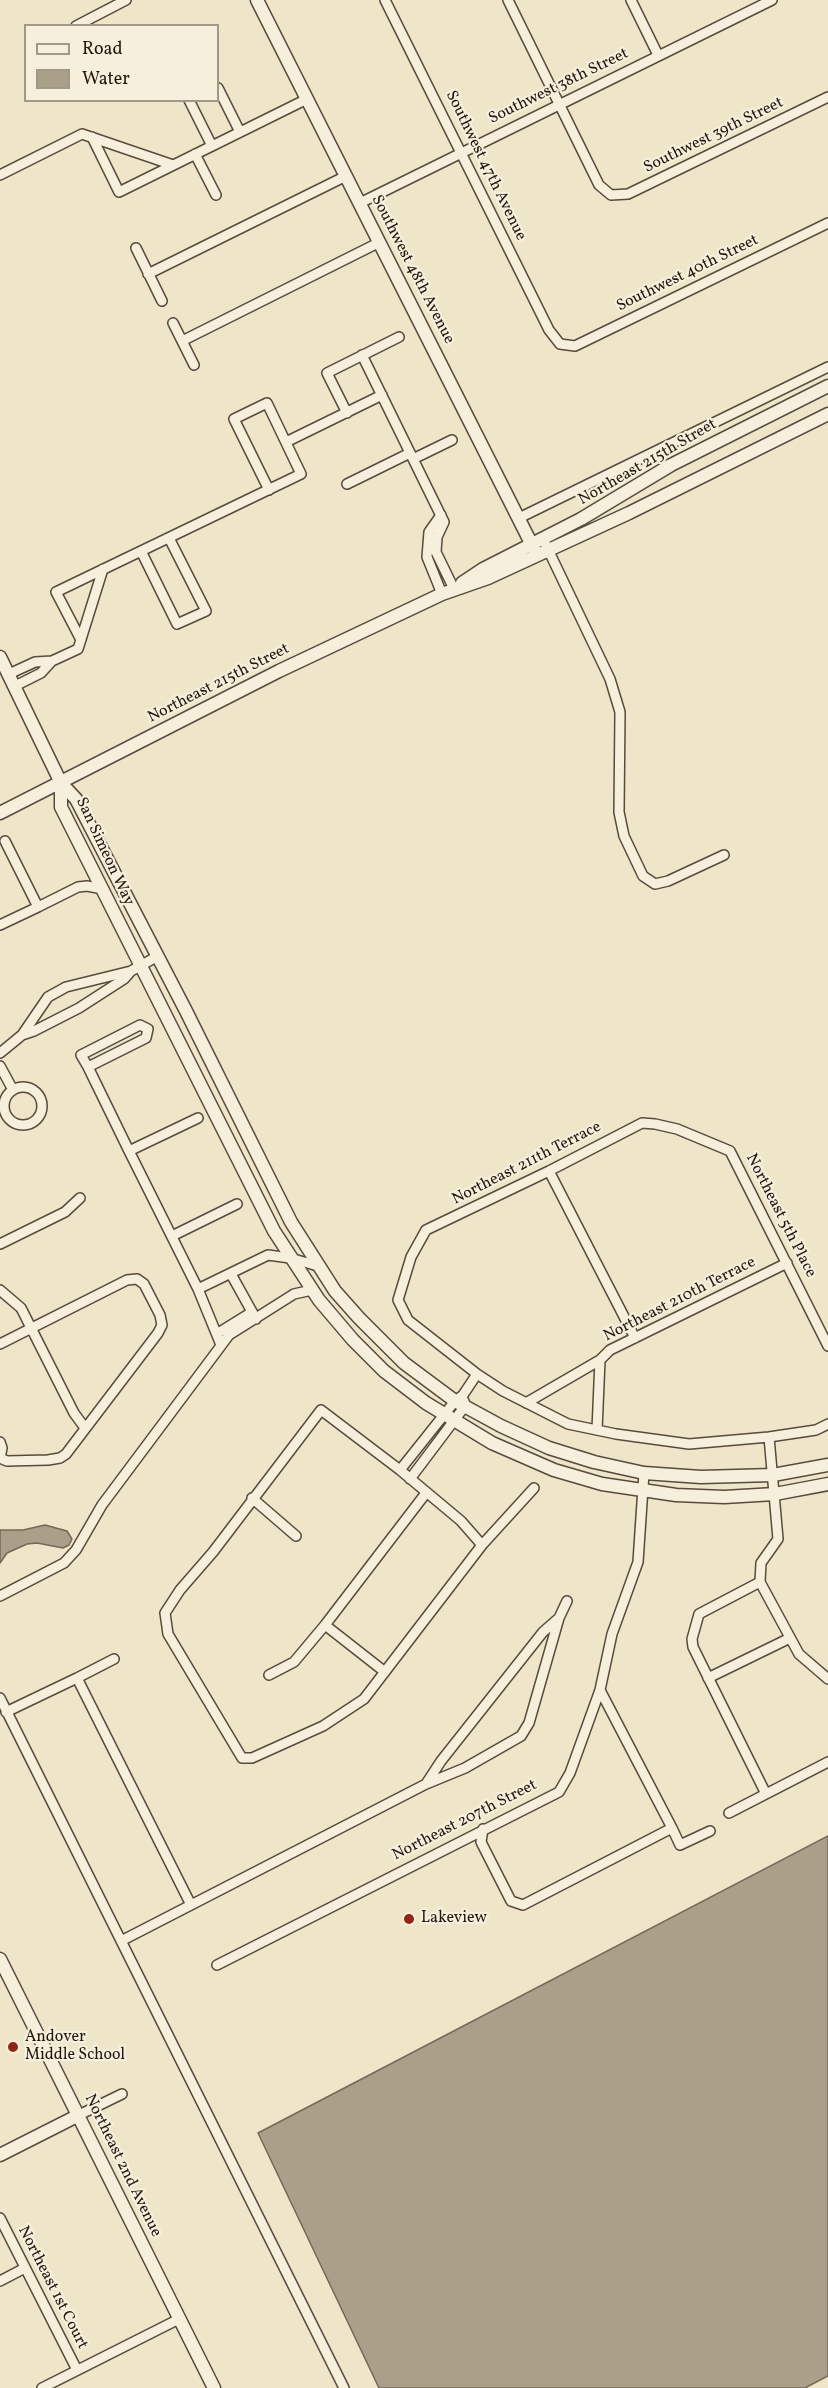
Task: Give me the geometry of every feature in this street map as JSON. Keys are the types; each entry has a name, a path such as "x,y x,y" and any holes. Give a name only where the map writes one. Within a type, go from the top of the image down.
{"street":[{"path":"80,24 126,0"},
{"name":"Southwest 48th Avenue","path":"257,0 519,518 540,547"},
{"name":"Southwest 47th Avenue","path":"385,0 549,330 560,344"},
{"path":"508,0 560,104"},
{"path":"631,0 658,55"},
{"name":"Southwest 38th Street","path":"360,203 658,55 757,3 772,0"},
{"path":"219,90 240,132"},
{"name":"Southwest 39th Street","path":"560,104 599,185 611,195 628,194 828,97"},
{"path":"92,137 119,192 307,99"},
{"path":"190,102 212,146"},
{"path":"0,175 82,134 173,165"},
{"path":"195,154 216,195"},
{"path":"148,274 346,176"},
{"name":"Southwest 40th Street","path":"560,344 575,346 828,223"},
{"path":"182,341 380,242"},
{"path":"136,248 162,301"},
{"path":"173,323 194,365"},
{"path":"347,412 327,373 399,337"},
{"path":"362,355 441,515 429,532 427,557 448,591"},
{"path":"519,518 828,367"},
{"name":"Northeast 215th Street","path":"0,813 279,671 448,591 488,579 671,465 828,386"},
{"path":"774,393 782,409"},
{"path":"286,442 382,395"},
{"path":"81,640 56,592 269,490 301,474 267,404 234,419 269,490"},
{"name":"Northeast 215th Street","path":"540,547 629,513 828,414"},
{"path":"347,484 452,440"},
{"path":"141,551 177,624 206,611 169,538"},
{"path":"540,547 610,679 620,712 619,812 624,836 643,876 655,884 668,881 724,855"},
{"path":"15,686 41,674 52,662 78,649 103,569"},
{"path":"0,657 61,783"},
{"path":"9,674 35,662 52,662"},
{"name":"San Simeon Way","path":"61,783 62,807 103,889 136,968 278,1237 312,1290 353,1340 384,1371 449,1418 492,1443 554,1470 602,1484 643,1491 724,1497 775,1494 828,1484"},
{"name":"San Simeon Way","path":"61,783 75,796 305,1246 312,1264 358,1318 404,1363 501,1426 549,1448 594,1462 644,1473 701,1477 773,1475 828,1465"},
{"path":"5,841 38,907"},
{"path":"0,925 83,886 103,889"},
{"path":"0,1053 22,1035 48,997 66,987 136,968 158,956"},
{"path":"22,1035 79,1008 124,979 136,968"},
{"path":"88,1067 146,1038 148,1029 141,1025 81,1054 198,1289 221,1345"},
{"path":"0,1066 13,1090"},
{"path":"25,1087 36,1092 40,1097 42,1109 37,1120 32,1124 19,1125 5,1113 5,1100 13,1090 25,1087"},
{"path":"129,1151 198,1118"},
{"name":"Northeast 211th Terrace","path":"477,1374 408,1320 398,1300 411,1257 426,1230 642,1123"},
{"name":"Northeast 5th Place","path":"642,1123 677,1129 730,1151 828,1346"},
{"path":"549,1171 635,1338"},
{"path":"0,1244 65,1212 80,1198"},
{"path":"172,1236 237,1204"},
{"path":"198,1289 268,1255 278,1237"},
{"path":"268,1255 312,1264 294,1294"},
{"name":"Northeast 210th Terrace","path":"526,1403 600,1360 610,1350 787,1263"},
{"path":"231,1274 254,1316"},
{"path":"0,1344 126,1280 137,1280 144,1284 160,1315 162,1325 66,1454 60,1458 7,1461 0,1458 2,1448 0,1442"},
{"path":"0,1290 21,1308 74,1413 86,1428"},
{"path":"218,1333 294,1294 312,1290"},
{"path":"0,1596 64,1563 76,1550 102,1505 221,1345 229,1335 254,1316"},
{"path":"597,1430 600,1360"},
{"path":"410,1479 477,1374 526,1403 568,1424 689,1444 769,1437 816,1430 828,1424"},
{"path":"482,1545 461,1521 400,1470 321,1410 213,1552 180,1590 165,1613 168,1634 242,1758 252,1758 323,1726 364,1699 482,1545 534,1488"},
{"path":"400,1470 449,1418"},
{"path":"769,1437 778,1539 761,1563 760,1582 799,1654 828,1679"},
{"name":"Northeast 207th Street","path":"217,1965 559,1792 570,1773 600,1690 612,1634 638,1562 644,1473"},
{"path":"269,1675 294,1662 426,1494"},
{"path":"252,1498 296,1536"},
{"path":"760,1582 699,1614 692,1639 693,1647 766,1794"},
{"path":"121,1941 426,1784 465,1768 521,1736 529,1723 567,1601"},
{"path":"426,1784 441,1761 543,1632 560,1618"},
{"path":"325,1625 385,1672"},
{"path":"708,1678 790,1638"},
{"path":"6,1712 114,1659"},
{"path":"77,1678 191,1905"},
{"path":"600,1690 680,1845 710,1831"},
{"path":"0,1698 344,2388"},
{"path":"729,1813 828,1762"},
{"path":"483,1829 481,1842 511,1901 523,1905 672,1828"},
{"name":"Northeast 2nd Avenue","path":"0,1959 214,2388"},
{"path":"0,2155 122,2094"},
{"name":"Northeast 1st Court","path":"0,2218 77,2370"},
{"path":"0,2281 25,2268"},
{"path":"42,2388 179,2319"}],"water":[{"path":"45,1525 67,1531 72,1539 69,1545 63,1548 37,1543 27,1544 7,1553 0,1563 0,1530 23,1530"},
{"path":"828,1836 828,2376 805,2388 379,2388 258,2133"}],"place":[{"name":"Lakeview","path":"409,1919"},
{"name":"Andover Middle School","path":"13,2047"}]}
